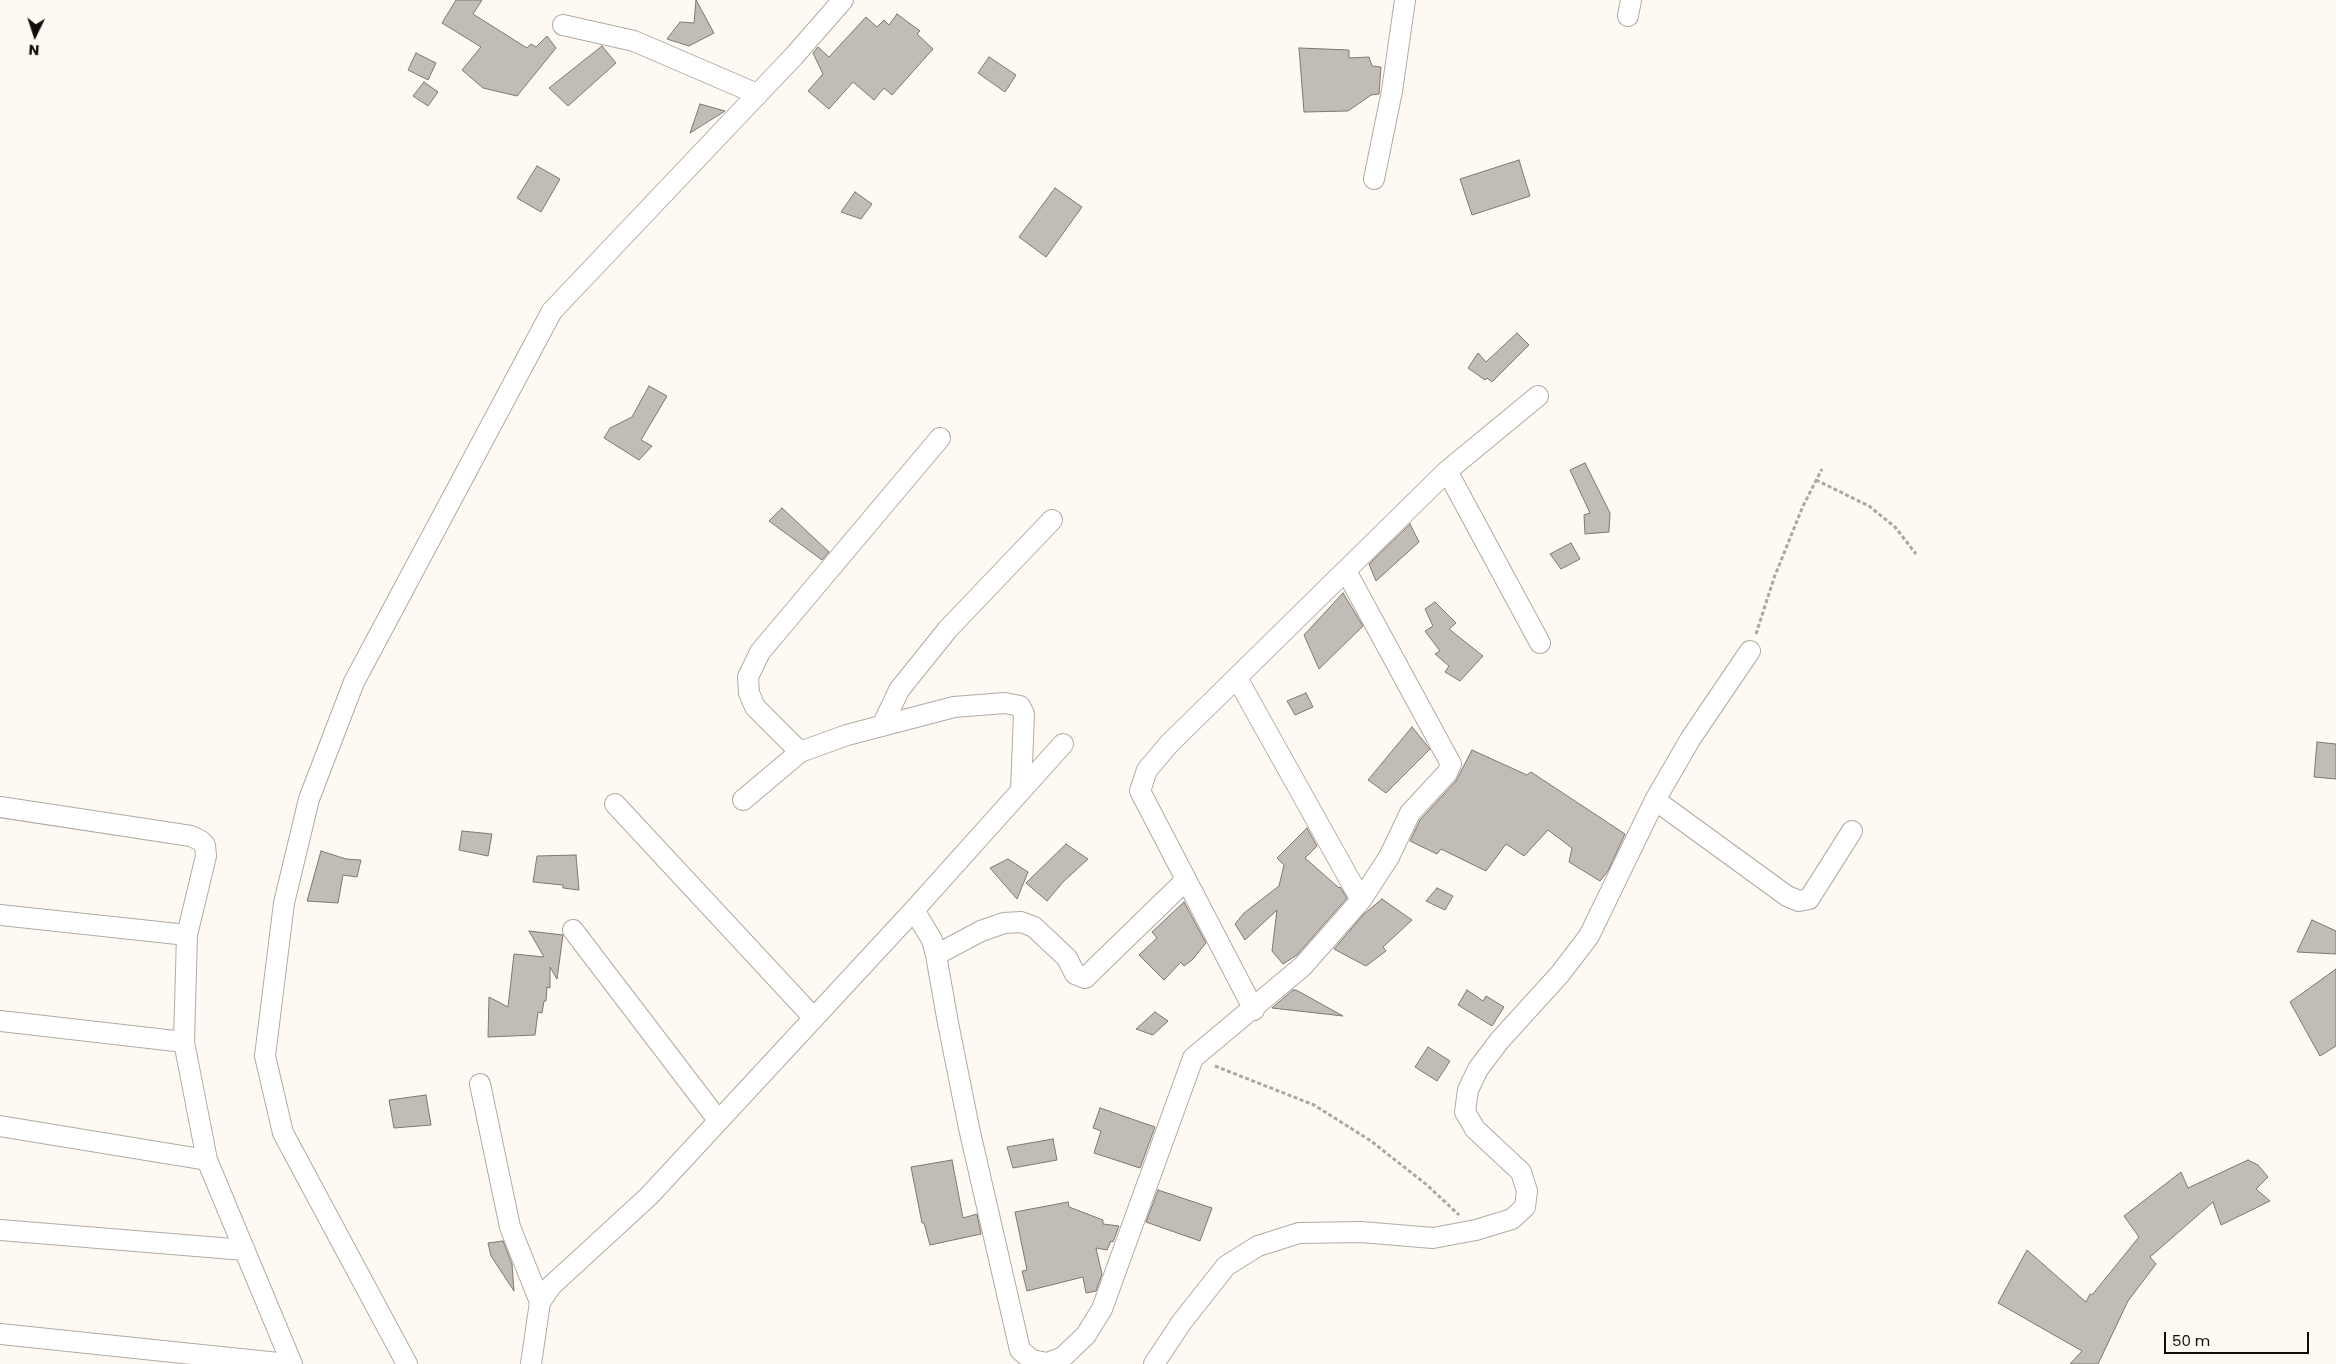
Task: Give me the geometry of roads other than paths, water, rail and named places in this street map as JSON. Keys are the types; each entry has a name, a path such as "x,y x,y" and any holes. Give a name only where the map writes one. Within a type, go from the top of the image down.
{"street":[{"path":"407,1364 283,1134 265,1056 284,902 309,799 354,682 552,311 843,0"},
{"path":"1374,179 1392,91 1405,0"},
{"path":"563,25 634,41 757,94"},
{"path":"1254,1010 1140,791 1147,770 1169,744 1447,471 1538,396"},
{"path":"800,752 756,707 749,692 748,677 760,652 940,438"},
{"path":"1447,471 1540,643"},
{"path":"882,726 899,690 948,629 1052,520"},
{"path":"914,910 932,940 936,955 967,1118 1020,1350 1032,1360 1047,1363 1063,1357 1086,1336 1102,1309 1193,1058 1254,1010 1303,966 1361,900 1389,858 1410,813 1447,774 1451,764 1396,667 1346,571"},
{"path":"1154,1364 1181,1323 1226,1266 1258,1246 1299,1233 1361,1232 1433,1238 1476,1230 1512,1219 1525,1207 1527,1191 1521,1172 1475,1129 1465,1112 1468,1090 1478,1069 1489,1054 1560,974 1589,936 1655,800 1691,738 1750,651"},
{"path":"1237,678 1361,900"},
{"path":"743,800 800,752 847,735 954,707 1005,703 1020,706 1024,714 1021,790"},
{"path":"531,1364 540,1302 551,1286 649,1196 914,910 1063,744"},
{"path":"1655,800 1787,896 1799,900 1809,899 1852,831"},
{"path":"615,804 813,1017"},
{"path":"0,807 191,836 201,840 206,850 206,856 187,935 184,1042 207,1160 292,1364"},
{"path":"936,955 981,931 1004,923 1021,922 1034,927 1066,958 1075,974 1086,978 1186,880"},
{"path":"0,915 187,935"},
{"path":"573,930 718,1120"},
{"path":"0,1021 184,1042"},
{"path":"480,1084 510,1227 540,1302"},
{"path":"0,1126 207,1160"},
{"path":"0,1230 245,1250"},
{"path":"0,1334 288,1364"}]}
